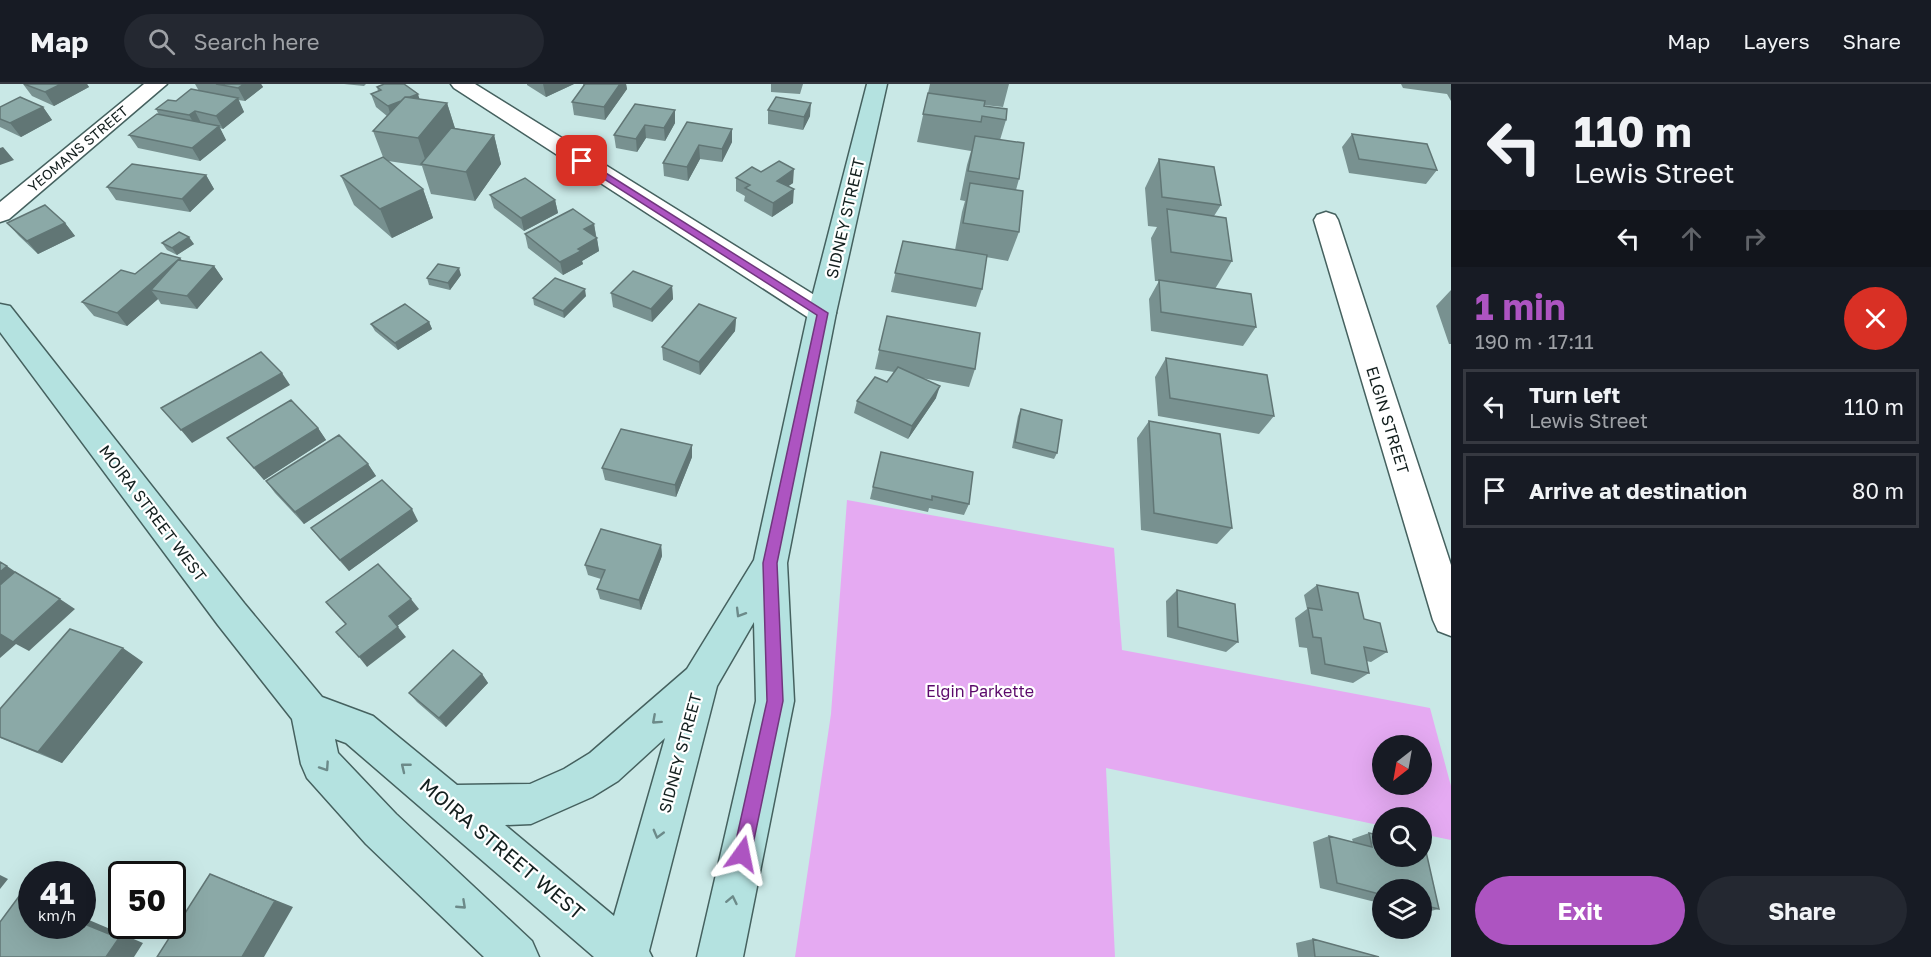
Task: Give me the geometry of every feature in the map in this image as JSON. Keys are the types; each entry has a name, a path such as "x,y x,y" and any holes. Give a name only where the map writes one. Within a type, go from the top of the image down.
{"main road":[{"name":"SIDNEY STREET","path":"720,957 775,701 770,563 822,313 877,84"},
{"name":"MOIRA STREET WEST","path":"0,313 231,614 309,711 321,764 381,829 516,957"},
{"name":"SIDNEY STREET","path":"627,956 700,681 770,563"},
{"path":"453,806 531,804 578,783 604,767 700,681"},
{"name":"MOIRA STREET WEST","path":"309,711 359,729 453,806 627,956"}],"street":[{"name":"YEOMANS STREET","path":"0,214 157,84"},
{"path":"461,84 822,313"},
{"name":"ELGIN STREET","path":"1326,220 1451,620"}],"green space":[{"name":"Elgin Parkette","path":"847,500 1114,548 1122,650 1430,708 1451,786 1451,840 1432,836 1432,807 1372,807 1372,824 1106,768 1115,957 795,957 831,714"}],"building":[{"path":"24,84 61,84 45,92"},
{"path":"216,84 244,84 238,88"},
{"path":"384,84 404,84 418,94 405,97 388,106 371,94 381,90 377,87"},
{"path":"585,84 620,84 604,107 572,102"},
{"path":"191,89 238,98 216,116 195,111 189,115 156,109 168,100 176,101"},
{"path":"928,93 985,101 984,106 1007,109 1006,120 982,116 981,122 923,114"},
{"path":"20,97 43,107 10,123 0,119 0,107"},
{"path":"405,97 447,103 418,138 373,131"},
{"path":"776,97 811,103 804,117 768,110"},
{"path":"635,104 675,110 664,128 645,125 636,139 614,135"},
{"path":"157,114 219,126 192,148 129,135"},
{"path":"687,122 732,129 722,149 699,145 687,167 663,163"},
{"path":"451,128 494,135 466,172 421,164"},
{"path":"1352,134 1427,144 1437,170 1359,159"},
{"path":"975,136 1024,143 1019,179 968,171"},
{"path":"383,157 423,189 380,209 341,176"},
{"path":"1159,159 1214,167 1221,205 1162,197"},
{"path":"779,161 794,169 777,181 794,189 773,203 745,188 750,185 736,178 752,167 761,172"},
{"path":"132,164 206,175 182,199 107,187"},
{"path":"525,178 555,200 521,218 490,195"},
{"path":"970,183 1023,191 1019,232 963,223"},
{"path":"45,205 65,223 27,241 7,223"},
{"path":"573,209 594,224 584,229 597,238 578,249 581,251 560,262 525,234"},
{"path":"1167,209 1226,218 1232,261 1171,252"},
{"path":"179,232 189,237 172,248 162,243"},
{"path":"903,241 987,255 982,289 895,273"},
{"path":"161,253 180,258 117,313 82,302 121,270 135,274"},
{"path":"178,260 214,266 187,296 151,290"},
{"path":"438,264 459,268 448,283 427,278"},
{"path":"633,271 672,286 651,309 611,293"},
{"path":"555,278 585,289 563,311 533,298"},
{"path":"1159,280 1251,294 1256,327 1161,312"},
{"path":"405,304 429,322 395,343 371,324"},
{"path":"699,304 736,318 699,362 662,347"},
{"path":"887,316 980,333 975,369 879,350"},
{"path":"261,352 282,373 181,430 161,408"},
{"path":"1166,358 1267,375 1274,416 1170,398"},
{"path":"898,367 940,386 912,426 857,401 875,377 887,382"},
{"path":"291,400 318,428 254,468 227,438"},
{"path":"1021,409 1062,420 1057,453 1015,442"},
{"path":"1149,421 1220,434 1232,528 1154,513"},
{"path":"621,429 692,445 675,485 602,468"},
{"path":"339,435 368,464 295,512 266,481"},
{"path":"881,452 973,472 969,504 932,496 932,500 873,487"},
{"path":"382,480 412,509 340,560 311,528"},
{"path":"601,529 661,545 639,600 597,589 605,570 585,565"},
{"path":"0,562 7,566 0,572"},
{"path":"378,564 411,599 389,616 398,627 359,657 336,632 346,624 326,602"},
{"path":"15,572 60,599 13,642 0,634 0,585"},
{"path":"1317,585 1358,593 1364,619 1380,623 1387,652 1364,647 1369,673 1325,664 1321,638 1313,637 1308,608 1322,610"},
{"path":"1177,590 1235,604 1238,642 1178,627"},
{"path":"70,629 123,648 38,752 0,737 0,709"},
{"path":"453,650 482,674 439,718 409,693"},
{"path":"1329,836 1372,847 1372,867 1430,867 1439,909 1432,907 1432,879 1372,879 1372,892 1337,883"},
{"path":"210,874 275,901 242,957 157,957 168,939 186,939 186,912"},
{"path":"18,898 18,939 96,939 96,929 108,934 108,939 118,939 106,957 0,957 0,922"},
{"path":"1313,939 1379,957 1315,957"}],"route":[{"path":"582,161 822,313 770,563 775,701 742,854"}]}
